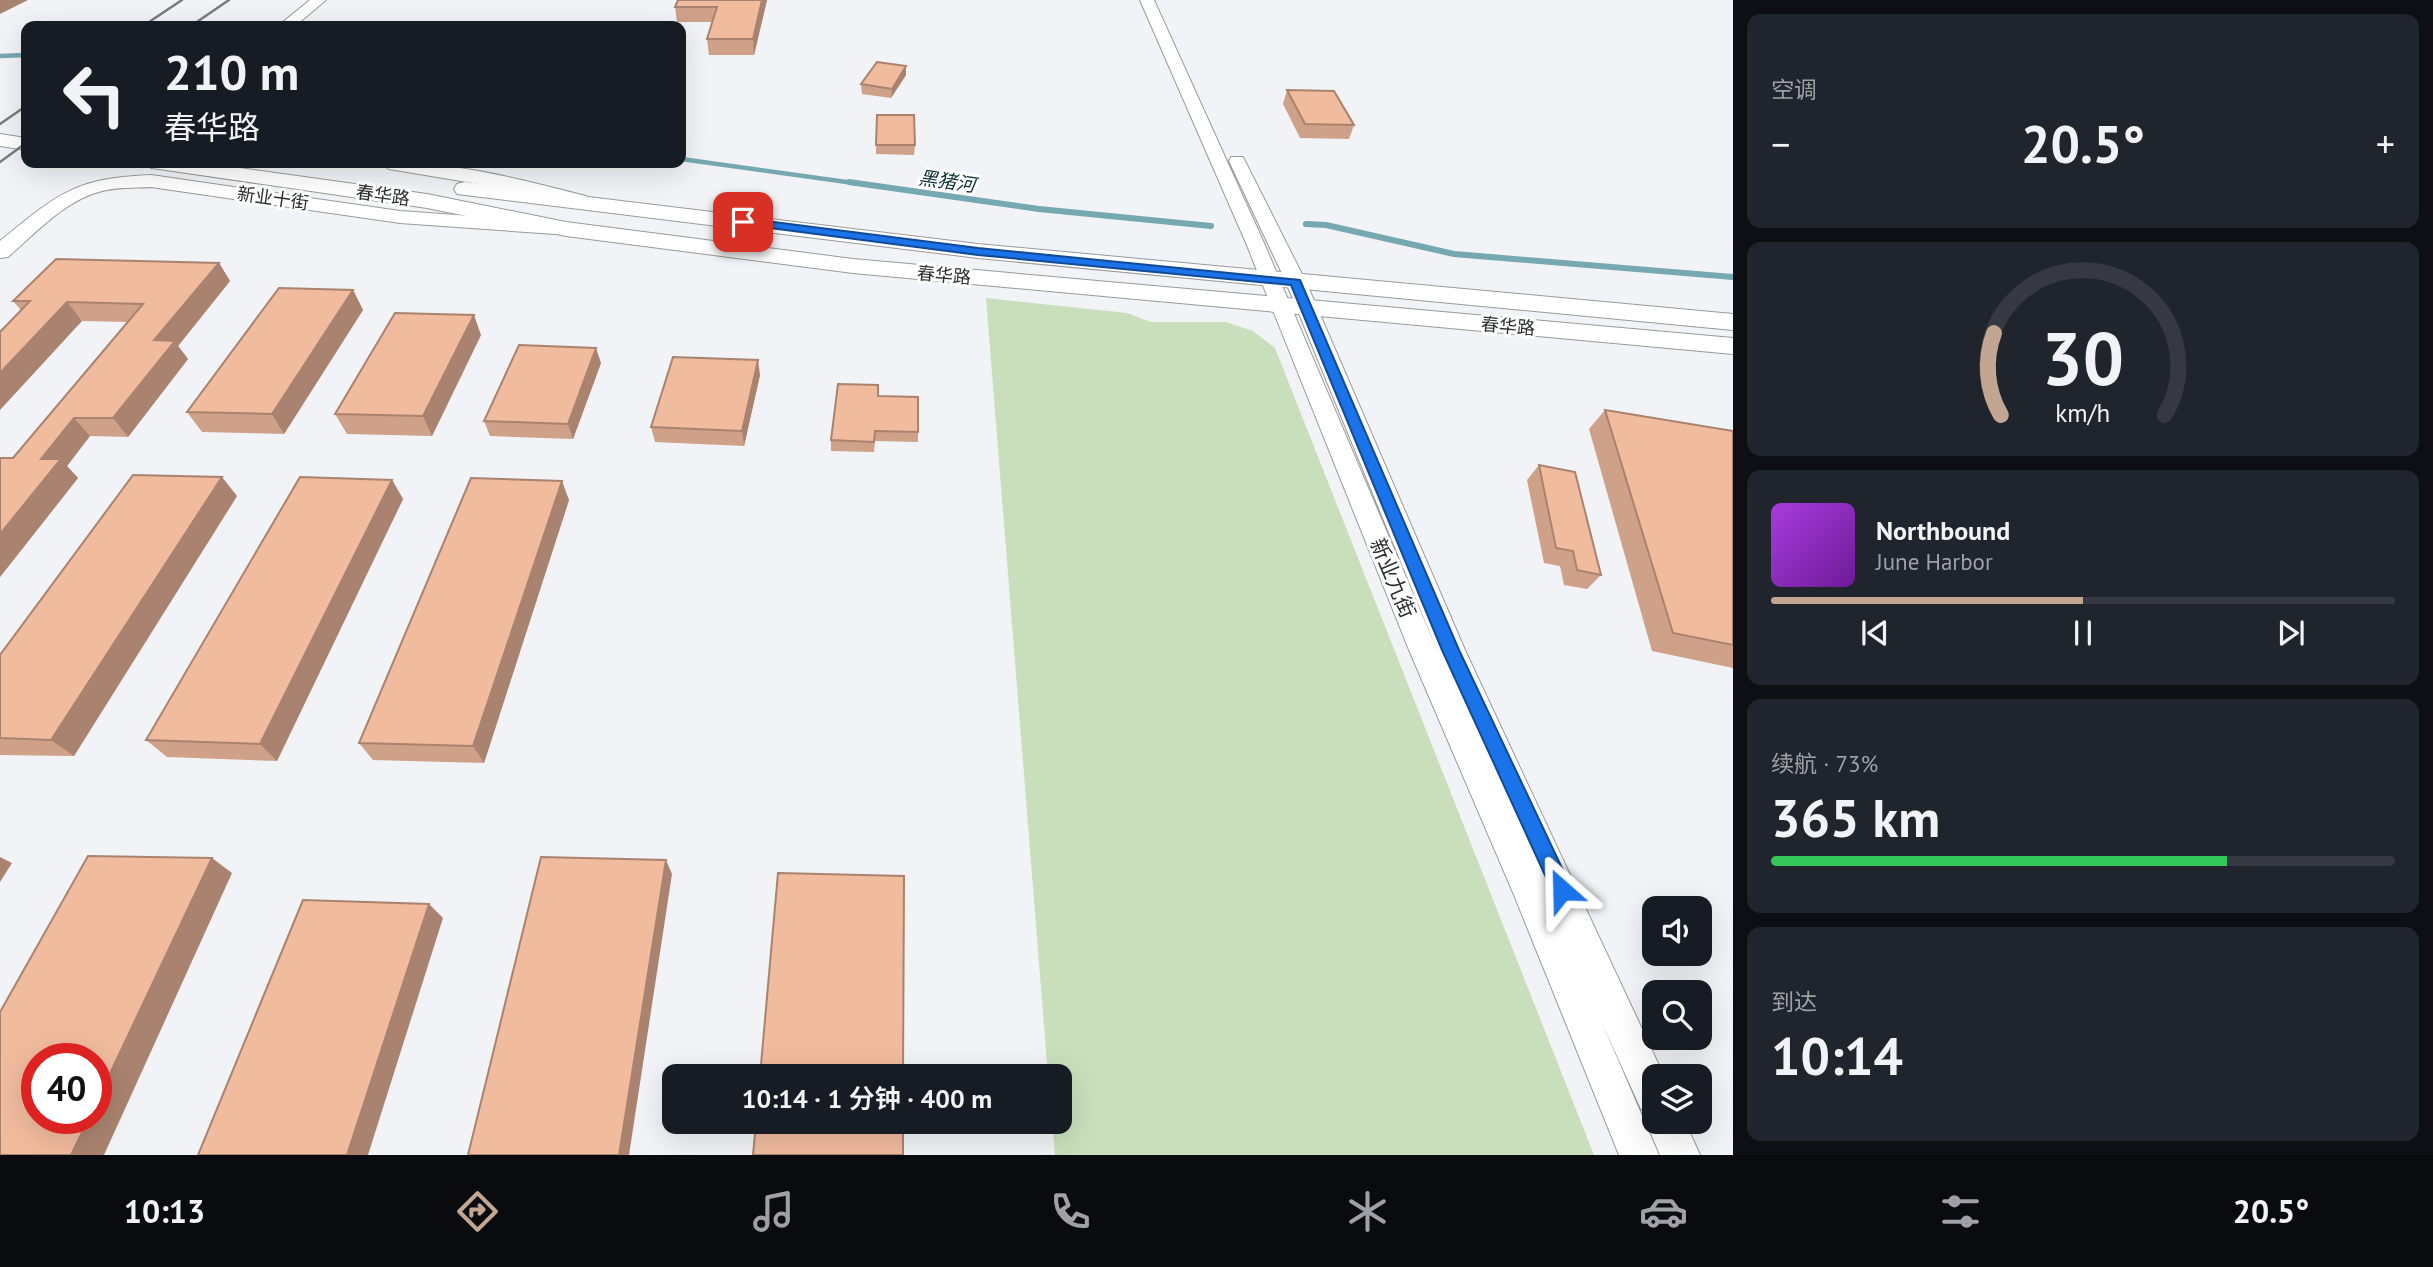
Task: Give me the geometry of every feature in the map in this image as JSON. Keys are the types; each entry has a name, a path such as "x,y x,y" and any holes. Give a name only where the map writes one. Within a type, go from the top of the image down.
{"main road":[{"path":"292,21 318,0"},
{"path":"0,124 21,127"},
{"path":"0,140 21,143"},
{"name":"春华路","path":"194,168 427,201 566,229 853,266 1282,289 1733,322"},
{"name":"春华路","path":"312,168 446,187 1282,289"},
{"path":"419,168 479,178 586,202"},
{"name":"新业十街","path":"0,252 65,201 91,188 120,182 151,181 445,221 566,229"},
{"name":"春华路","path":"1306,307 1733,346"}],"street":[{"name":"新业九街","path":"1147,0 1282,289 1306,307 1451,650 1642,1070"},
{"name":"新业九街","path":"1164,0 1214,114 1423,650 1529,891 1639,1155"},
{"path":"1670,1134 1680,1155"}],"green space":[{"path":"986,298 1127,313 1151,322 1226,322 1253,331 1275,348 1594,1155 1055,1155 1053,1134 1072,1134 1072,1064 1047,1064"}],"building":[{"path":"678,0 762,0 753,39 707,39 717,7 675,7"},
{"path":"877,62 906,66 892,89 861,84"},
{"path":"1287,90 1334,91 1354,125 1305,124"},
{"path":"877,115 914,115 915,145 876,145"},
{"path":"56,259 219,263 154,340 175,341 113,418 74,418 41,459 61,459 0,534 0,458 13,458 143,304 67,302 0,373 0,332 30,301 13,301"},
{"path":"279,288 353,290 272,414 187,412"},
{"path":"395,313 474,315 423,416 335,414"},
{"path":"519,345 596,348 568,424 484,421"},
{"path":"673,357 758,360 742,431 651,427"},
{"path":"838,384 878,385 878,396 918,397 918,432 875,431 874,442 831,440"},
{"path":"1605,410 1733,431 1733,645 1673,633"},
{"path":"1539,465 1575,472 1601,575 1577,570 1573,551 1556,548"},
{"path":"133,475 222,477 51,740 0,738 0,655"},
{"path":"300,477 392,480 260,744 146,740"},
{"path":"471,478 562,481 473,746 359,743"},
{"path":"88,856 212,858 112,1069 112,1043 21,1043 21,1134 81,1134 71,1155 0,1155 0,1012"},
{"path":"541,857 666,860 619,1155 468,1155"},
{"path":"778,873 904,876 903,1064 761,1064"},
{"path":"303,900 429,904 347,1155 198,1155"},
{"path":"755,1134 903,1134 903,1155 753,1155"}],"waterway":[{"name":"黑猪河","path":"0,56 21,55"},
{"name":"黑猪河","path":"686,160 861,184"},
{"name":"黑猪河","path":"849,182 1039,209 1211,226"},
{"path":"1306,224 1326,225 1454,254 1733,277"}],"railway":[{"path":"150,21 182,0"},
{"path":"198,21 229,0"},
{"path":"0,124 21,109"},
{"path":"0,162 21,147"}],"route":[{"path":"743,222 978,251 1296,282 1451,650 1562,890"}]}
